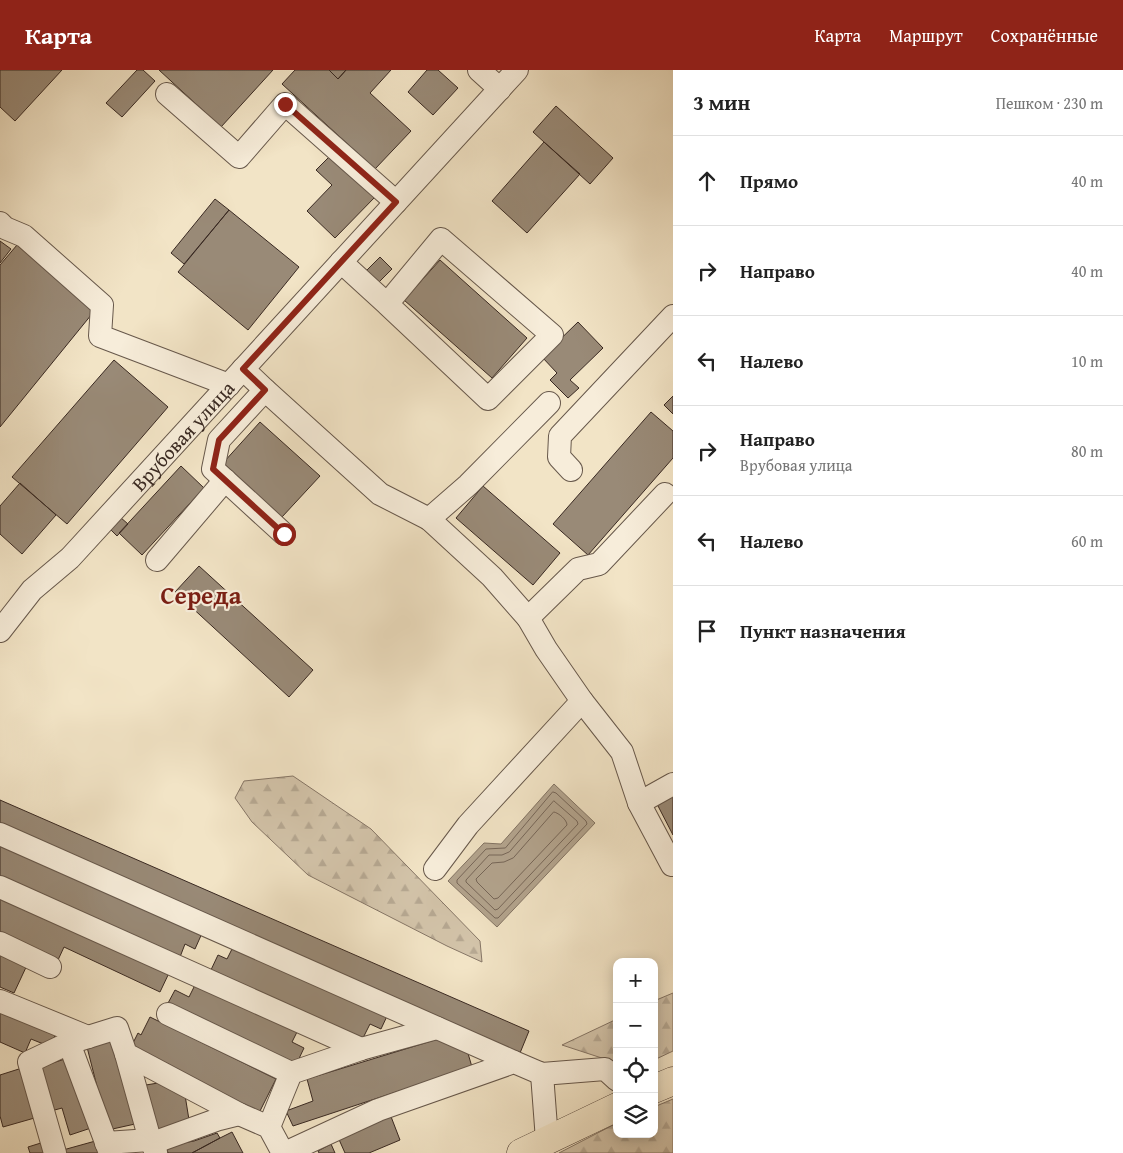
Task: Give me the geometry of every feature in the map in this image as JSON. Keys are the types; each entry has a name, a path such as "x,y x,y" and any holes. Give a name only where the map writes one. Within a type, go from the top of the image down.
{"main road":[{"path":"658,1088 673,1081"},
{"path":"521,1153 613,1109"}],"street":[{"path":"479,70 500,89"},
{"name":"Врубовая улица","path":"0,631 32,590 70,558 517,70"},
{"path":"167,94 238,157 285,104 396,202"},
{"path":"0,223 5,228 24,236 102,305 100,336 236,377 265,390 380,494 429,519 492,577 528,618 546,649 582,702 622,752 639,803 672,865"},
{"path":"341,262 488,398 552,335 441,240 387,304"},
{"path":"571,470 558,457 560,436 673,316"},
{"path":"265,390 219,440 213,469 284,534"},
{"path":"429,519 468,485 549,403"},
{"path":"157,560 225,480"},
{"path":"528,618 578,569 599,564 665,494"},
{"path":"436,869 468,825 582,702"},
{"path":"639,803 673,784"},
{"path":"0,834 542,1074 605,1068 613,1076"},
{"path":"0,887 360,1049"},
{"path":"0,943 50,967"},
{"path":"0,1001 79,1040 108,1148 153,1147 158,1141 218,1119 239,1114"},
{"path":"168,1014 292,1073 360,1049 437,1028"},
{"path":"55,1153 29,1062 79,1040 117,1028 153,1147"},
{"path":"126,1054 239,1114 269,1126 284,1153 378,1110 514,1062"},
{"path":"269,1126 292,1073"},
{"path":"542,1074 547,1140"}],"green space":[{"path":"293,776 371,829 480,941 482,962 308,875 252,822 235,798 244,781"},
{"path":"673,993 673,1051 658,1058 658,1003 658,999"},
{"path":"613,1021 613,1062 562,1045"},
{"path":"673,1099 673,1153 559,1153 613,1125 613,1138 658,1138 658,1105"}],"water":[{"path":"554,784 595,823 497,927 448,881 484,843 501,844"}],"building":[{"path":"0,70 62,70 15,121 0,107"},
{"path":"137,70 143,70 155,81 122,117 106,103"},
{"path":"159,70 273,70 221,127"},
{"path":"295,70 329,70 338,79 346,70 391,70 370,93 411,131 375,169 282,84"},
{"path":"329,70 346,70 338,79"},
{"path":"427,70 438,70 458,88 433,115 408,92"},
{"path":"556,106 613,158 590,184 533,132"},
{"path":"544,142 580,174 527,233 492,201"},
{"path":"331,155 375,197 335,238 307,211 332,185 316,170"},
{"path":"215,199 229,210 184,264 171,253"},
{"path":"229,210 299,267 248,330 178,272"},
{"path":"0,241 11,249 0,263"},
{"path":"17,245 96,309 0,427 0,265"},
{"path":"380,257 392,269 378,283 366,271"},
{"path":"440,260 527,338 492,378 404,300"},
{"path":"578,322 603,348 570,380 579,388 568,398 550,380 557,373 542,357"},
{"path":"114,360 168,407 67,524 12,477"},
{"path":"673,396 673,414 664,405"},
{"path":"651,412 673,431 673,458 588,555 553,524"},
{"path":"260,422 320,476 282,517 223,463"},
{"path":"181,466 204,488 142,555 119,533"},
{"path":"20,483 56,515 22,554 0,534 0,506"},
{"path":"483,486 560,553 533,585 456,518"},
{"path":"120,517 128,524 117,536 109,528"},
{"path":"199,566 313,670 289,697 175,592"},
{"path":"673,796 673,835 657,804"},
{"path":"0,800 529,1031 520,1053 0,823"},
{"path":"0,842 203,931 195,949 185,944 180,957 0,879"},
{"path":"0,895 169,973 160,992 64,947 58,960 0,933"},
{"path":"234,945 388,1014 381,1029 370,1024 362,1040 210,972 218,955 227,959"},
{"path":"0,950 28,963 14,993 0,987"},
{"path":"197,981 298,1030 292,1042 304,1048 295,1067 167,1005 175,990 189,997"},
{"path":"0,1009 56,1032 51,1047 31,1039 25,1053 0,1042"},
{"path":"150,1017 276,1079 259,1113 130,1049 138,1033 141,1035"},
{"path":"438,1039 467,1050 472,1067 293,1126 286,1111 313,1101 307,1079"},
{"path":"114,1041 135,1124 108,1130 87,1047"},
{"path":"68,1058 91,1128 70,1135 62,1108 51,1111 37,1068"},
{"path":"22,1068 38,1117 3,1127 0,1116 0,1075"},
{"path":"164,1082 185,1095 190,1126 157,1133 146,1085"},
{"path":"390,1114 400,1140 369,1153 345,1153 337,1135"},
{"path":"232,1132 243,1153 192,1153 220,1138"},
{"path":"217,1133 220,1138 192,1153 168,1153 166,1146 194,1141"},
{"path":"99,1140 102,1153 64,1153 63,1150"},
{"path":"44,1142 47,1153 30,1153 28,1147"},
{"path":"331,1144 335,1153 319,1153 318,1151"}],"district":[{"name":"Середа","path":"201,595"}],"route":[{"path":"284,534 213,469 219,440 265,390 243,369 396,202 285,104"}]}
